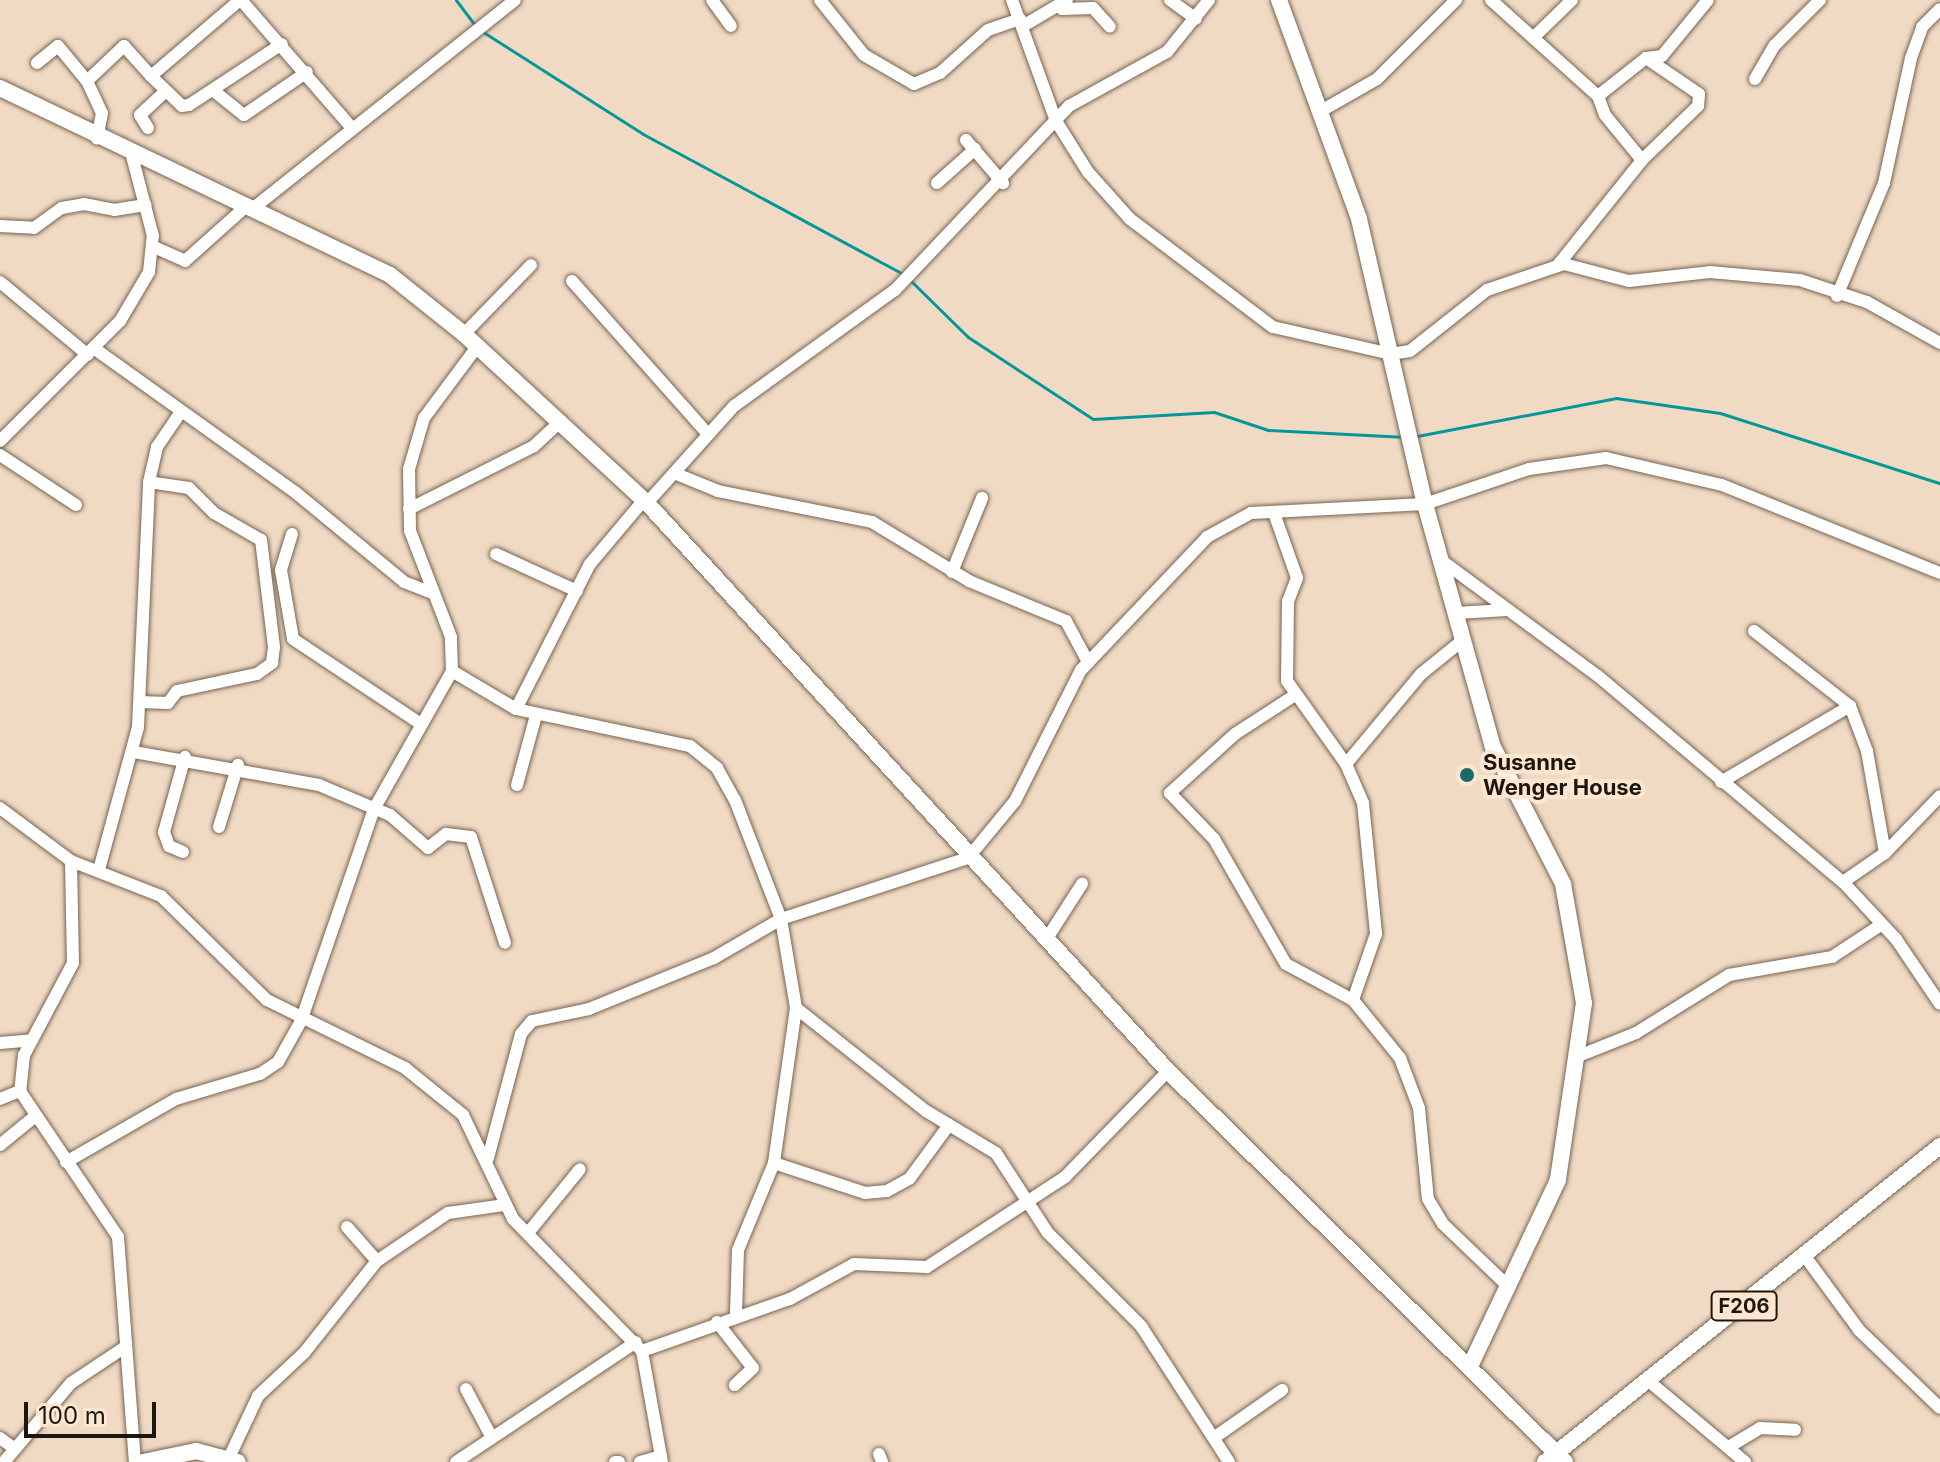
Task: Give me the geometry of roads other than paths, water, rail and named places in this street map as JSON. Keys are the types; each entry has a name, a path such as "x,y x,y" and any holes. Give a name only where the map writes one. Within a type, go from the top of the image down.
{"main road":[{"path":"1279,0 1359,219 1407,425 1415,447 1425,504 1508,786 1563,884 1584,1003 1581,1055 1558,1180 1470,1366"},
{"path":"0,88 132,156 390,275 464,334 645,502 968,858 1168,1071 1470,1366 1556,1460"},
{"name":"F206","path":"1556,1460 1940,1146"},
{"path":"143,1462 196,1451 231,1461"}],"street":[{"path":"151,76 241,0 307,72 351,127"},
{"path":"154,247 185,261 515,0"},
{"path":"712,0 731,26"},
{"path":"820,0 864,55 914,84 940,73 988,30 1022,23 1064,5 1093,8 1110,27"},
{"path":"1012,0 1056,121 1130,219 1229,300 1273,327 1391,354 1437,336 1487,290 1558,265 1642,160 1687,119 1699,94 1646,58"},
{"path":"1170,0 1196,19"},
{"path":"516,709 577,591 645,502 734,406 895,290 909,272 1003,183 1056,121 1109,80 1167,52 1209,0"},
{"path":"1321,111 1377,79 1456,0"},
{"path":"1491,0 1536,35 1598,96 1605,115 1642,160"},
{"path":"1536,35 1572,0"},
{"path":"1598,96 1646,58 1662,56 1708,0"},
{"path":"1755,79 1775,45 1795,33 1820,0"},
{"path":"1837,296 1884,183 1911,58 1922,27 1940,9"},
{"path":"87,81 124,46 164,93 182,106 214,91 282,44"},
{"path":"37,63 58,46 87,81 102,113 97,139"},
{"path":"214,91 244,115 307,72"},
{"path":"148,128 140,115 164,93"},
{"path":"937,183 971,144 1003,183"},
{"path":"0,441 91,352 137,296 154,247 132,156"},
{"path":"0,226 34,228 62,208 84,204 114,210 146,205"},
{"path":"464,334 531,265"},
{"path":"1558,265 1629,281 1763,273 1867,302 1940,343"},
{"path":"572,281 708,434"},
{"path":"0,282 91,352 290,490 404,582 430,592"},
{"path":"66,1162 176,1099 260,1074 278,1062 301,1021 374,809 452,671 451,637 430,592 409,509 417,432 477,347"},
{"path":"100,866 134,752 140,702 149,482 157,447 180,413"},
{"path":"409,509 534,446 561,421"},
{"path":"0,455 76,505"},
{"path":"488,1158 521,1034 532,1021 589,1009 714,958 781,919 968,858 1015,801 1088,662 1207,537 1251,513 1425,504 1529,469 1606,458 1722,485 1940,573"},
{"path":"674,473 718,491 872,522 952,572 1066,621 1088,662"},
{"path":"140,702 168,703 177,691 257,674 272,663 274,647 261,540 214,513 189,488 149,482"},
{"path":"952,572 982,498"},
{"path":"1274,513 1297,578 1285,632 1292,697 1346,764 1363,803 1376,934 1353,1000"},
{"path":"292,534 281,570 293,639 421,724"},
{"path":"496,554 577,591"},
{"path":"1441,560 1843,882 1879,926 1896,939 1940,1004"},
{"path":"1456,613 1507,610"},
{"path":"1754,631 1850,706 1867,751 1885,853"},
{"path":"1346,764 1421,674 1463,640"},
{"path":"452,671 516,709 673,740 706,759 735,800 781,919 796,1008 774,1163 738,1250 736,1313"},
{"path":"1292,697 1235,734 1170,793 1214,839 1286,964 1353,1000 1410,1073 1424,1181 1436,1215 1509,1287"},
{"path":"1721,782 1850,706"},
{"path":"517,785 536,715"},
{"path":"134,752 238,765 319,785 374,809 428,848 446,834 474,839 505,943"},
{"path":"183,852 169,846 164,832 185,757"},
{"path":"219,827 238,765"},
{"path":"1843,882 1885,853 1940,796"},
{"path":"0,808 71,861 100,866 161,896 238,976 301,1021 405,1068 437,1090 463,1115 488,1158 505,1205 528,1233 639,1347 661,1459 640,1462"},
{"path":"71,861 73,963 32,1040 20,1091 33,1118 118,1237 135,1462"},
{"path":"1046,940 1082,884"},
{"path":"1581,1055 1636,1033 1729,975 1832,957 1879,926"},
{"path":"796,1008 949,1125 996,1153 1048,1233 1141,1326 1229,1462"},
{"path":"0,1043 32,1040"},
{"path":"456,1462 491,1436 639,1347 736,1313 790,1299 854,1264 927,1267 1029,1201 1091,1154 1168,1071"},
{"path":"0,1099 20,1091"},
{"path":"0,1145 33,1118"},
{"path":"774,1163 865,1193 887,1191 910,1178 949,1125"},
{"path":"528,1233 580,1169"},
{"path":"231,1461 258,1396 304,1353 377,1261 448,1213 505,1205"},
{"path":"347,1227 377,1261"},
{"path":"1804,1255 1859,1330 1940,1408"},
{"path":"717,1322 753,1368 735,1385"},
{"path":"4,1462 71,1383 125,1347"},
{"path":"1651,1383 1732,1445 1745,1462"},
{"path":"466,1389 491,1436"},
{"path":"1215,1437 1282,1390"},
{"path":"1732,1445 1760,1428 1795,1430"},
{"path":"0,1438 14,1448"}],"waterway":[{"path":"456,0 475,25"},
{"path":"480,30 643,134 905,275"},
{"path":"910,280 968,337 1093,419 1214,412 1268,430 1406,437"},
{"path":"1417,436 1616,398 1720,413 1940,483"}],"place":[{"name":"Susanne Wenger House","path":"1467,775"}]}
